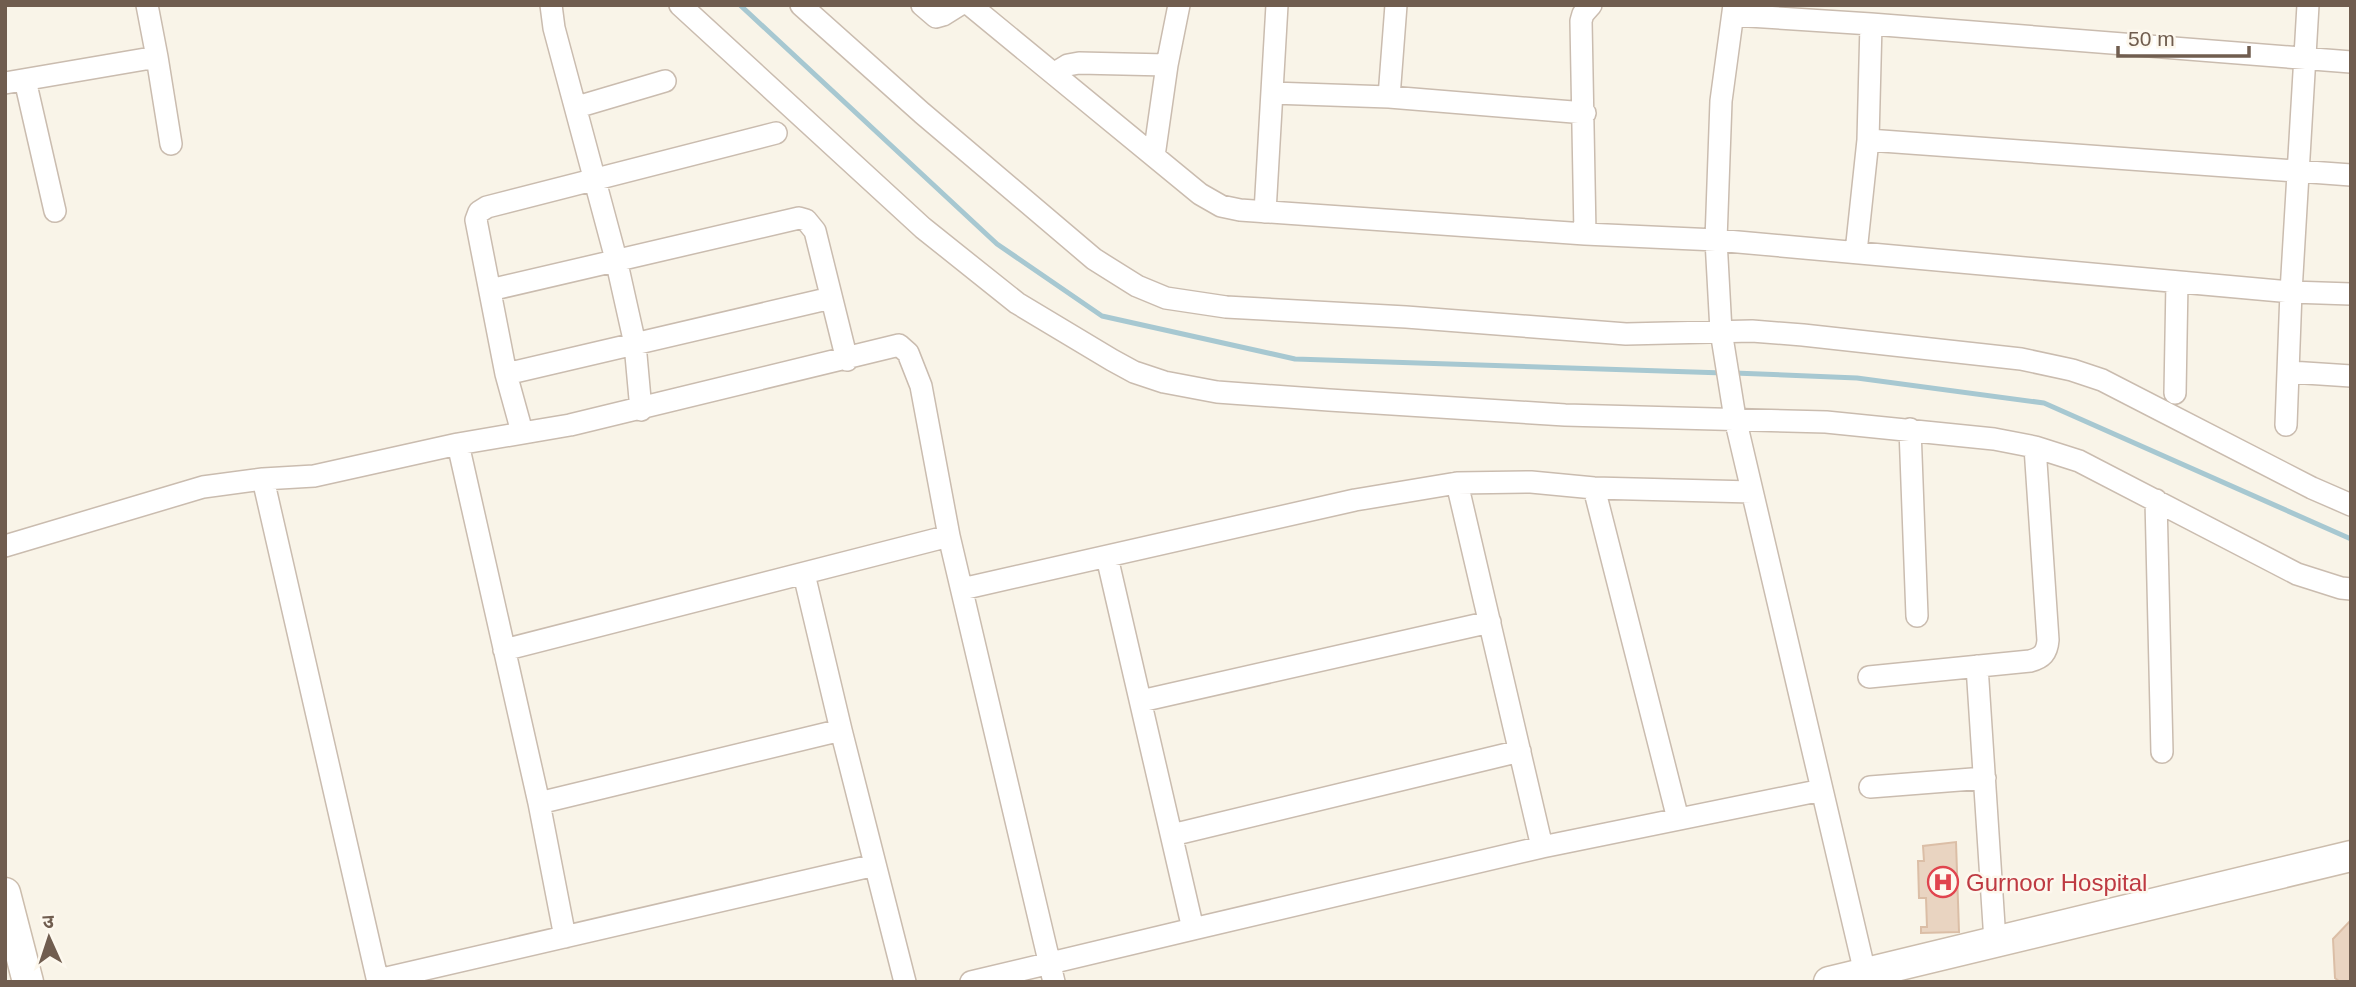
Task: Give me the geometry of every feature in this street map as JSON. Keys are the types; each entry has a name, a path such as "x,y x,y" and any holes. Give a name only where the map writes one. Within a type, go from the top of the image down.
{"main road":[{"path":"1829,982 1878,975 1996,941 2351,856"},
{"path":"5,893 28,982"}],"street":[{"path":"147,5 171,144"},
{"path":"551,5 554,28 616,259 635,344 642,410"},
{"path":"680,5 923,228 1017,303 1134,372 1164,383 1230,393 1565,415 1734,413 1910,429 2035,447 2079,461 2297,574 2351,589"},
{"path":"802,5 922,113 1094,259 1137,286 1166,298 1226,307 1406,317 1626,334 1722,336 1752,331 2021,359 2072,369 2102,380 2312,488 2351,505"},
{"path":"922,5 936,17 959,5"},
{"path":"970,5 1200,194 1221,206 1265,212 1585,234 1716,240 2291,292 2351,294"},
{"path":"1154,156 1179,5"},
{"path":"1265,212 1277,5"},
{"path":"1389,97 1396,5"},
{"path":"1585,234 1585,113 1581,21 1586,8 1591,5"},
{"path":"2286,425 2308,5"},
{"path":"1878,975 1822,790 1734,413 1722,336 1716,240 1721,101 1733,10 1871,24 2351,62"},
{"path":"1856,252 1868,140 1871,24"},
{"path":"55,211 15,82 157,57"},
{"path":"1055,73 1068,65 1079,63 1167,65"},
{"path":"577,107 665,81"},
{"path":"1272,93 1389,97 1585,113"},
{"path":"522,432 506,374 476,220 479,212 487,207 776,133"},
{"path":"1868,140 2351,176"},
{"path":"490,290 799,218 806,220 815,231 847,360"},
{"path":"2175,393 2177,282"},
{"path":"506,374 831,298"},
{"path":"5,545 203,487 314,476 458,444 570,425 642,410 900,345 908,353 921,386 949,536 1052,972"},
{"path":"2290,372 2351,376"},
{"path":"1910,429 1917,616"},
{"path":"458,444 539,803 565,937"},
{"path":"1869,677 2030,661 2039,659 2048,648 2035,447"},
{"path":"263,479 378,981 875,864"},
{"path":"962,589 1355,500 1457,483 1531,482 1594,488 1752,492"},
{"path":"1457,483 1542,847"},
{"path":"1594,488 1678,819"},
{"path":"2156,500 2162,752"},
{"path":"504,650 949,536"},
{"path":"1107,557 1193,929"},
{"path":"804,574 905,982"},
{"path":"1141,701 1490,622"},
{"path":"1977,666 1996,941"},
{"path":"539,803 841,730"},
{"path":"1172,835 1520,751"},
{"path":"1870,787 1985,778"},
{"path":"971,982 1052,972 1193,929 1542,847 1822,790"}],"building":[{"path":"1956,842 1959,932 1921,933 1921,927 1927,927 1926,898 1919,898 1918,861 1924,861 1923,846"},
{"path":"2351,920 2351,982 2340,982 2335,978 2333,939"}],"waterway":[{"path":"740,5 997,244 1102,316 1295,359 1724,373"},
{"path":"1734,373 1857,378 2044,403 2351,539"}],"place":[{"name":"Gurnoor Hospital","path":"1943,882"}]}
